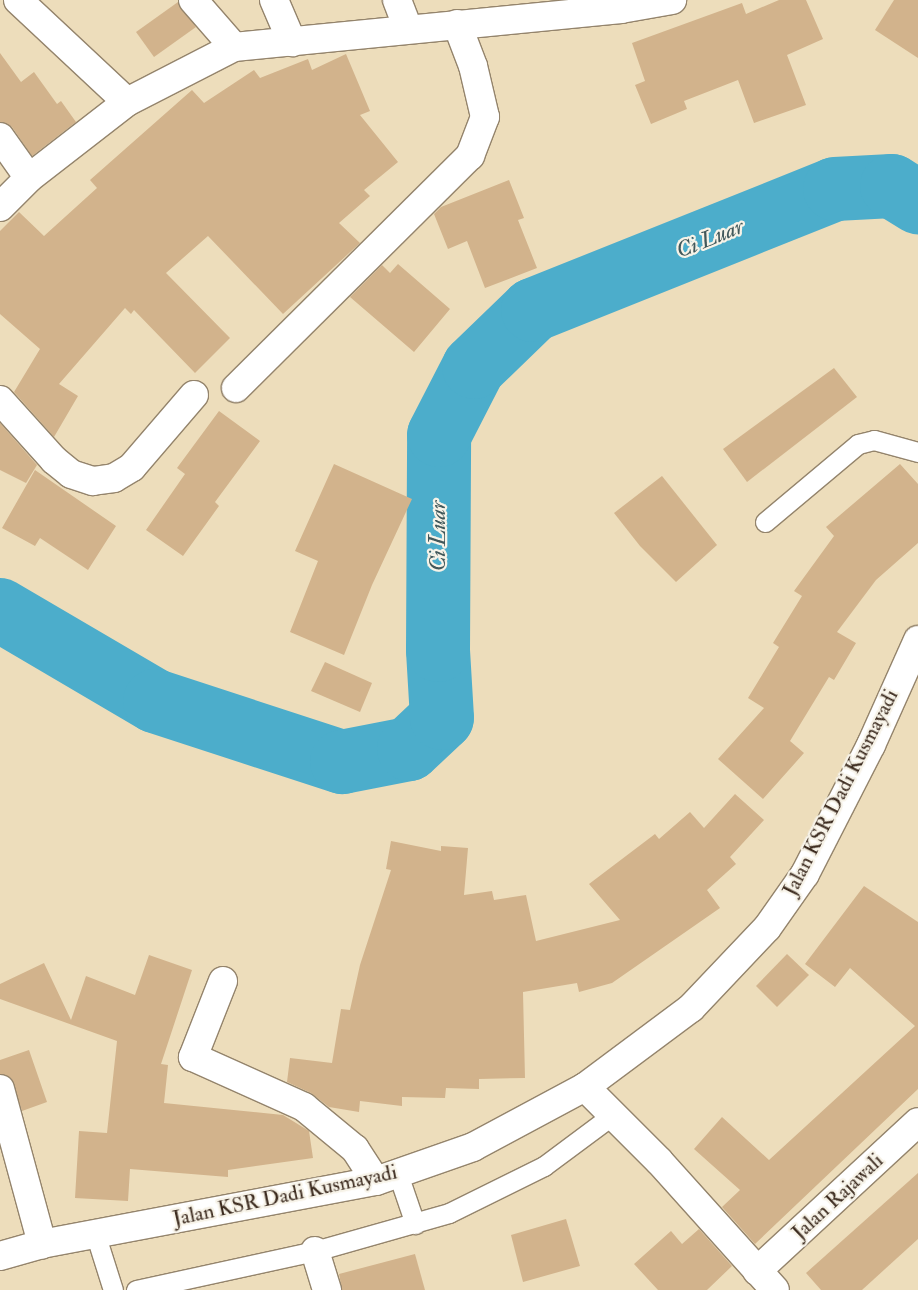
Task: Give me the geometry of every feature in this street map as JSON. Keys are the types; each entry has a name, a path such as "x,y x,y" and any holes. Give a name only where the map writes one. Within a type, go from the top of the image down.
{"street":[{"path":"18,0 128,102"},
{"path":"193,0 234,47"},
{"path":"274,0 292,42"},
{"path":"398,0 408,28"},
{"path":"0,207 29,178 128,102 234,47 672,0"},
{"path":"236,388 470,156 485,117 473,66 457,24"},
{"path":"0,137 29,178"},
{"path":"0,400 54,460 71,474 93,481 114,478 132,467 194,395"},
{"name":"Jalan KSR Dadi Kusmayadi","path":"0,1256 42,1244 95,1233 387,1177 473,1147 584,1088 691,1008 767,928 804,874 871,745 918,640"},
{"path":"223,980 193,1057 304,1107 387,1177"},
{"path":"584,1088 659,1161 766,1281"},
{"path":"0,1089 42,1244"},
{"name":"Jalan Rajawali","path":"766,1281 918,1122"},
{"path":"315,1251 328,1290"}],"lane":[{"path":"765,522 858,444 874,440 918,452"},
{"path":"136,1290 315,1251 449,1213 544,1166 611,1116"},
{"path":"387,1177 415,1224"},
{"path":"95,1233 113,1290"}],"building":[{"path":"779,0 806,0 823,39 787,55 806,105 754,123 738,80 684,101 687,109 651,124 635,85 645,81 632,43 742,3 746,14"},
{"path":"894,0 918,0 918,58 875,30"},
{"path":"178,2 196,27 154,57 136,32"},
{"path":"0,53 21,82 34,72 57,104 61,101 76,122 32,156 12,127 0,122"},
{"path":"346,54 370,111 360,115 398,162 364,190 370,196 339,223 360,243 283,314 208,236 166,273 230,338 195,373 134,310 131,314 125,308 59,384 78,396 54,437 14,392 40,349 0,314 0,231 19,212 44,236 97,188 90,180 192,90 204,103 254,70 260,78 308,59 312,70"},
{"path":"509,180 524,218 518,220 537,268 485,288 467,241 448,249 434,214 441,207"},
{"path":"398,264 450,309 414,352 350,297 382,265 390,273"},
{"path":"834,368 857,397 747,482 723,449"},
{"path":"219,411 260,441 215,502 219,506 183,556 146,530 185,474 177,468"},
{"path":"0,423 37,465 26,483 0,470"},
{"path":"334,464 412,499 372,585 344,655 290,632 318,561 295,551"},
{"path":"900,464 918,484 918,543 876,580 837,632 856,643 834,680 829,677 790,741 804,753 763,799 718,759 764,708 748,698 779,647 773,643 802,596 794,591 834,536 826,527"},
{"path":"35,470 116,526 88,570 40,538 35,546 2,528"},
{"path":"662,476 717,545 676,582 640,546 614,513"},
{"path":"325,662 372,683 360,712 311,691"},
{"path":"735,794 764,820 730,857 736,864 707,890 720,908 612,983 579,992 577,983 523,992 525,1078 479,1079 479,1089 446,1088 445,1098 402,1097 402,1106 360,1101 359,1112 329,1107 311,1093 287,1082 290,1058 332,1063 341,1009 350,1010 360,965 391,870 386,869 391,841 441,851 441,846 468,848 464,895 492,891 494,900 526,895 536,941 620,920 589,884 655,834 659,839 690,812 704,828"},
{"path":"864,886 918,922 918,1089 755,1244 722,1207 740,1190 694,1149 722,1117 769,1160 915,1026 850,968 835,987 805,964"},
{"path":"787,954 809,975 777,1007 756,986"},
{"path":"149,955 192,970 161,1064 168,1065 164,1103 283,1115 309,1131 313,1158 228,1170 228,1177 130,1169 128,1201 75,1198 79,1131 107,1133 117,1041 0,999 0,984 44,963 71,1020 86,976 135,995"},
{"path":"29,1050 47,1102 22,1111 11,1078 0,1074 0,1060"},
{"path":"918,1173 918,1239 862,1290 821,1290 806,1273"},
{"path":"566,1219 580,1266 523,1282 511,1235"},
{"path":"699,1229 732,1266 707,1290 658,1290 634,1264 671,1231 682,1244"},
{"path":"415,1254 425,1290 342,1290 339,1274"}],"waterway":[{"name":"Ci Luar","path":"0,610 155,701 342,762 409,749 442,718 438,650 439,435 474,367 533,310 835,189 892,186 918,202"}]}
